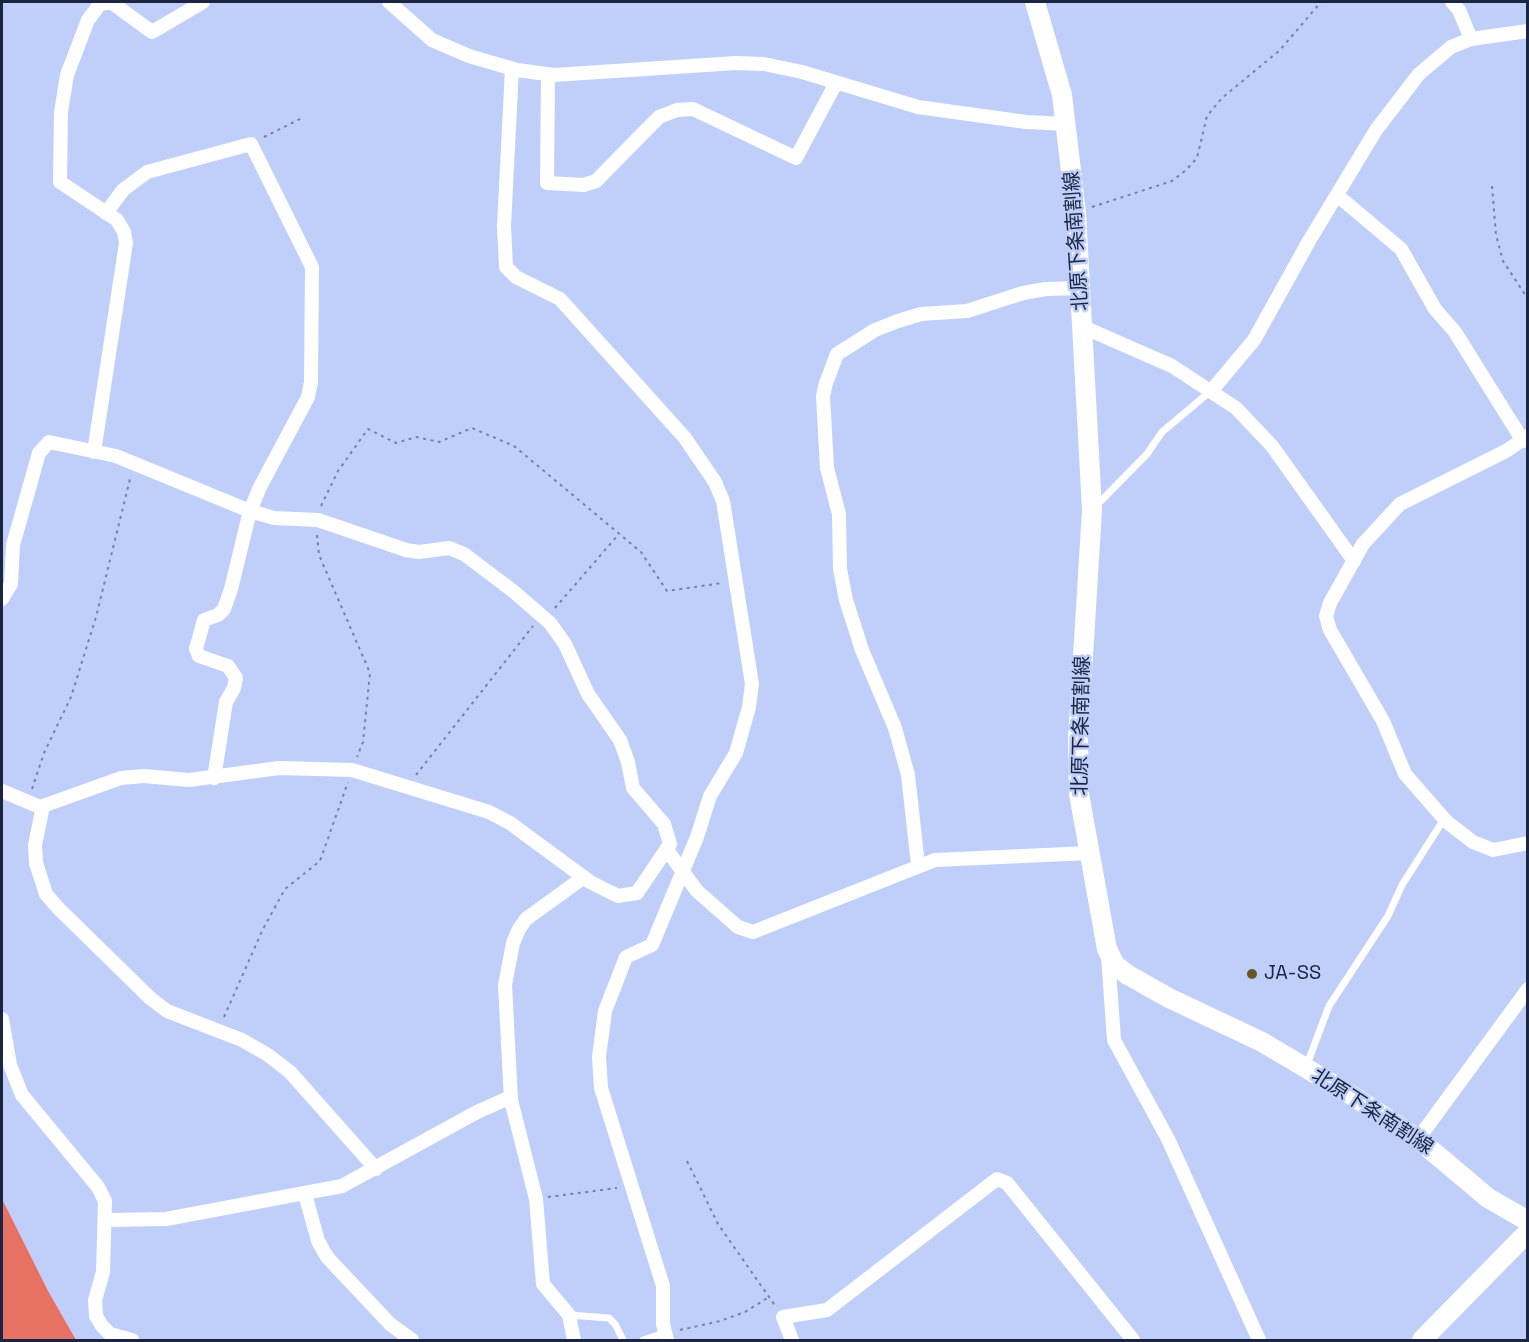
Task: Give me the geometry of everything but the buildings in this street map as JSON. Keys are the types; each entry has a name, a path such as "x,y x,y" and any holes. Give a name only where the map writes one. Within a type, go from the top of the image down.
{"main road":[{"name":"北原下条南割線","path":"1035,2 1062,95 1076,213 1092,510 1078,738 1079,794 1107,949 1115,965 1128,975 1168,998 1262,1042 1306,1068 1418,1139 1488,1198 1527,1221"},
{"path":"1422,1341 1527,1232"}],"street":[{"path":"94,452 126,243 124,232 117,220 60,182 61,112 67,75 88,20 100,4 112,2 152,32 204,2"},
{"path":"389,2 432,40 469,56 548,75 755,63 802,72 918,107 1026,122 1067,124"},
{"path":"1452,2 1459,10 1471,39"},
{"path":"1212,390 1254,340 1336,195 1396,100 1419,74 1451,47 1471,39 1527,31"},
{"path":"512,68 504,226 506,267 516,278 560,299 684,438 715,482 723,501 752,684 749,707 736,753 710,796 682,873 652,945 626,957 605,1011 599,1057 601,1088 663,1286 666,1337"},
{"path":"548,75 547,183 584,185 596,181 659,117 676,110 693,109 796,158 836,83"},
{"path":"106,213 123,190 147,172 251,144 312,267 314,284 311,382 308,397 260,487 250,511 224,609 218,615 204,620 196,650 199,656 228,666 236,678 234,688 226,702 214,778"},
{"path":"1336,195 1401,249 1435,309 1455,332 1504,415 1525,439 1400,504 1363,544 1330,603 1326,616 1330,630 1383,721 1405,774 1444,819 1473,842 1493,850 1527,843"},
{"path":"918,865 908,775 895,728 862,650 846,600 840,569 839,514 827,468 823,396 826,383 837,354 875,330 898,321 921,314 967,311 1023,293 1046,289 1081,288"},
{"path":"1083,327 1172,366 1212,390 1236,408 1272,446 1354,561"},
{"path":"2,599 11,584 14,545 39,453 49,442 134,463 250,511 274,518 318,520 406,550 419,552 449,548 464,554 543,617 565,644 588,694 620,740 628,762 633,788 667,830 670,844 637,893 630,896 618,896 584,877 510,823 489,812 352,770 279,768 189,780 144,776 121,778 43,806 27,804 2,791"},
{"path":"43,806 36,836 36,862 46,894 58,908 150,998 167,1011 242,1040 268,1055 290,1072 376,1169"},
{"path":"668,850 682,873 697,891 738,927 753,932 935,860 1089,853"},
{"path":"574,1341 568,1315 543,1284 536,1199 511,1097 505,985 513,943 526,919 584,877"},
{"path":"1107,949 1114,1040 1168,1139 1258,1341"},
{"path":"1418,1139 1527,988"},
{"path":"2,1019 10,1065 22,1095 98,1187 105,1201 103,1272 95,1300 96,1316 110,1334 132,1341"},
{"path":"106,1220 166,1219 342,1186 477,1112 511,1097"},
{"path":"792,1341 783,1317 826,1310 997,1179 1007,1183 1133,1341"},
{"path":"305,1194 318,1241 327,1257 390,1324 412,1341"}],"lane":[{"path":"1092,510 1147,454 1162,432 1212,390"},
{"path":"1306,1068 1329,1006 1388,916 1402,885 1444,819"},
{"path":"568,1315 609,1318 615,1324 622,1341"},
{"path":"643,1341 666,1337"}],"path":[{"path":"1076,213 1172,181 1186,170 1197,158 1207,116 1214,107 1280,50 1321,2"},
{"path":"251,144 304,117"},
{"path":"1492,186 1496,235 1503,261 1527,299"},
{"path":"318,520 322,499 368,429 396,442 416,437 439,442 472,428 514,446 640,552 667,591 715,582 737,583"},
{"path":"27,804 44,753 71,697 96,617 134,463"},
{"path":"407,786 543,617 618,535"},
{"path":"687,1161 718,1224 783,1317"},
{"path":"536,1199 632,1185"},
{"path":"666,1337 744,1312 769,1296"}],"shaded area":[{"path":"2,1199 48,1291 76,1340 2,1340"}],"place":[{"name":"JA-SS","path":"1252,974"}]}
